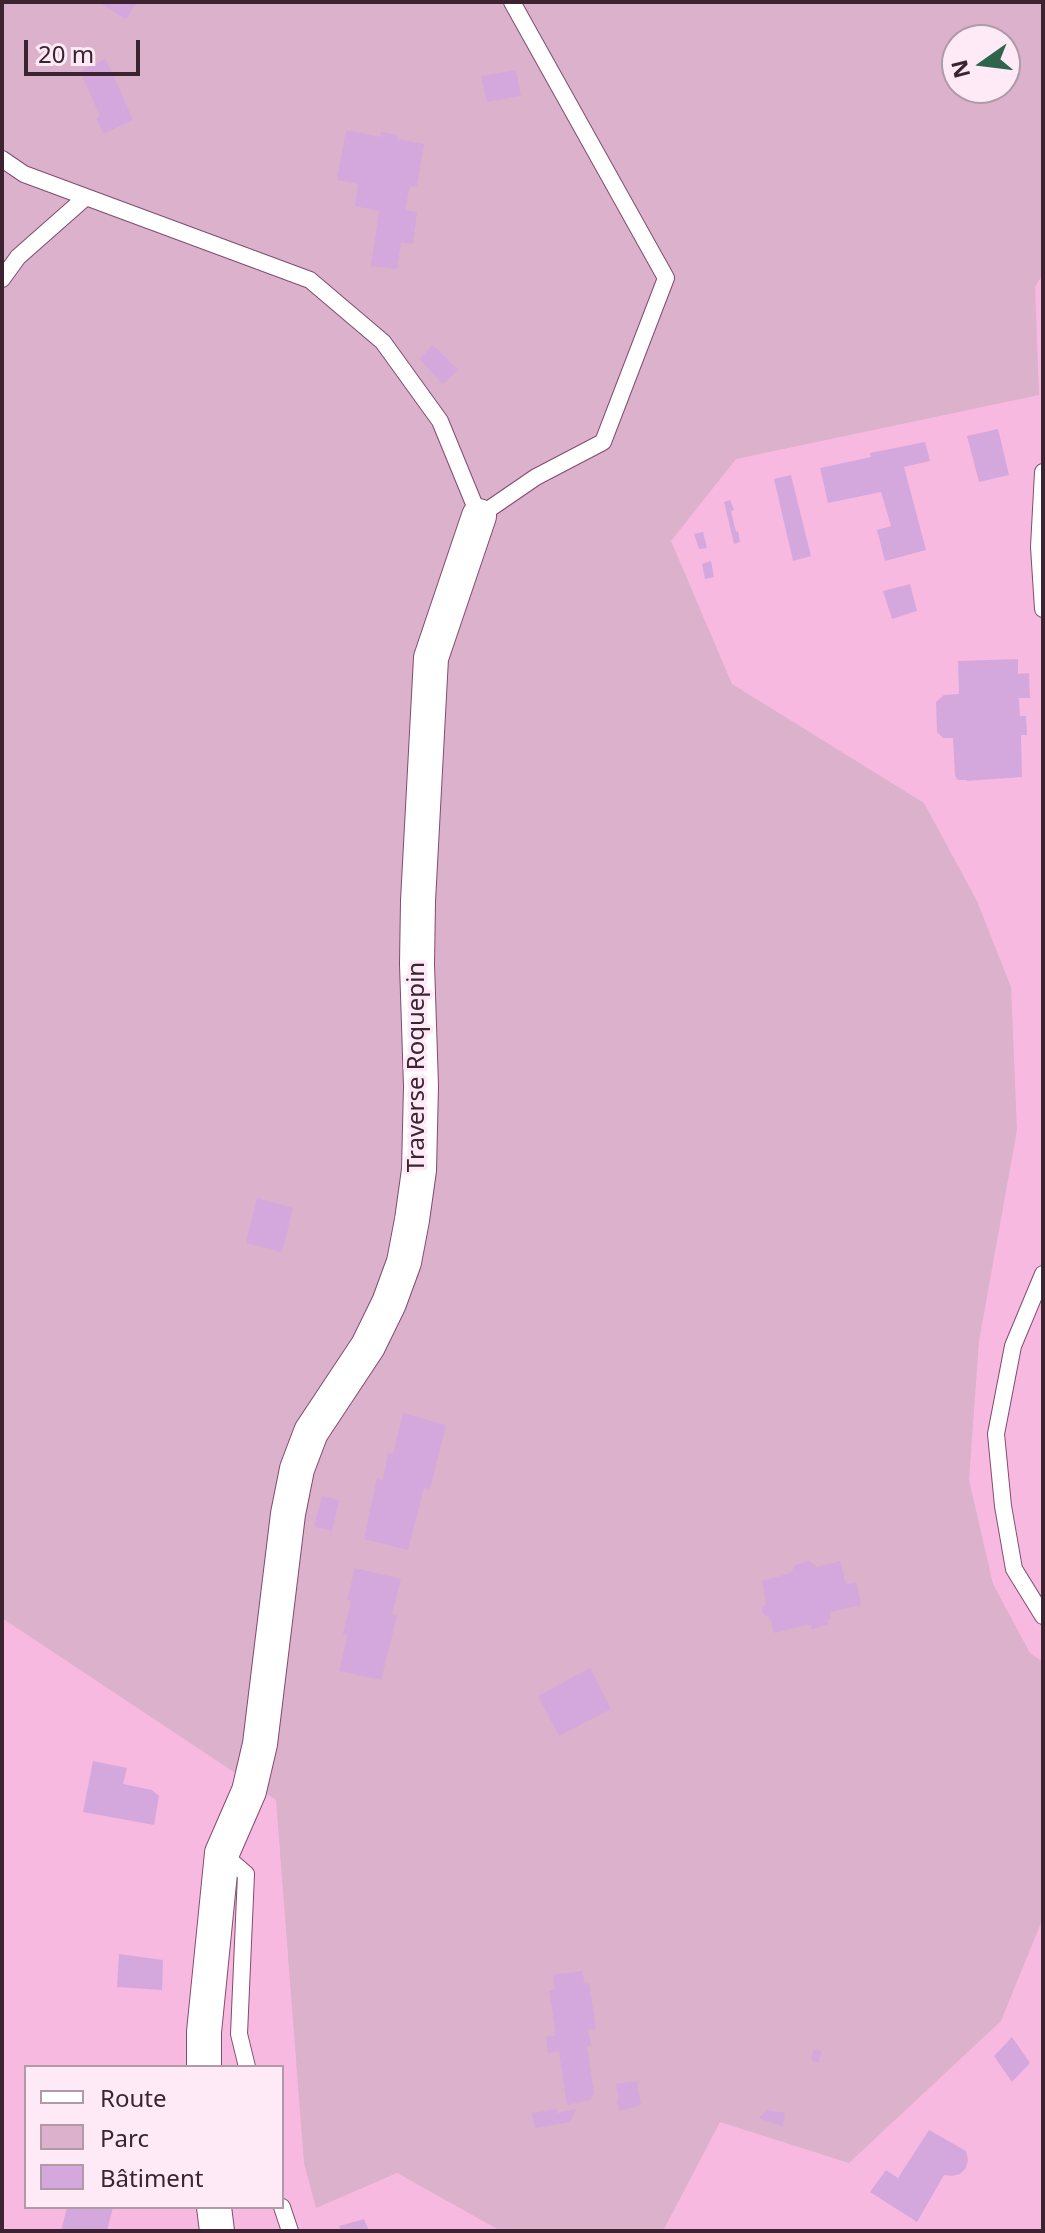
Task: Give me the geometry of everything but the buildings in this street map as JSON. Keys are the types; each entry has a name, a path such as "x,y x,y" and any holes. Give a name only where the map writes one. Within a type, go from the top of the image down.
{"street":[{"name":"Traverse Roquepin","path":"204,2065 204,2032 222,1853 249,1791 260,1744 288,1514 297,1469 311,1432 368,1346 389,1303 404,1262 412,1220 419,1170 418,901 431,658 479,516"},
{"path":"214,2209 217,2231"}],"lane":[{"path":"2,159 24,174 310,280 383,342 440,421 479,516 536,477 603,442 666,278 512,2"},
{"path":"2,279 18,257 86,197"},
{"path":"1043,472 1039,547 1043,609"},
{"path":"1043,1274 1013,1346 996,1434 1003,1506 1014,1569 1043,1616"},
{"path":"222,1853 246,1874 239,2034 247,2065"},
{"path":"283,2209 290,2231"}],"green space":[{"path":"2,2 1043,2 1043,274 1035,287 1039,395 736,459 671,541 732,684 924,803 977,901 1011,987 1017,1130 979,1341 969,1480 993,1584 1030,1653 1043,1662 1043,1918 1001,2021 849,2163 720,2122 663,2231 501,2231 397,2173 316,2208 304,2163 276,1800 2,1618"}]}
